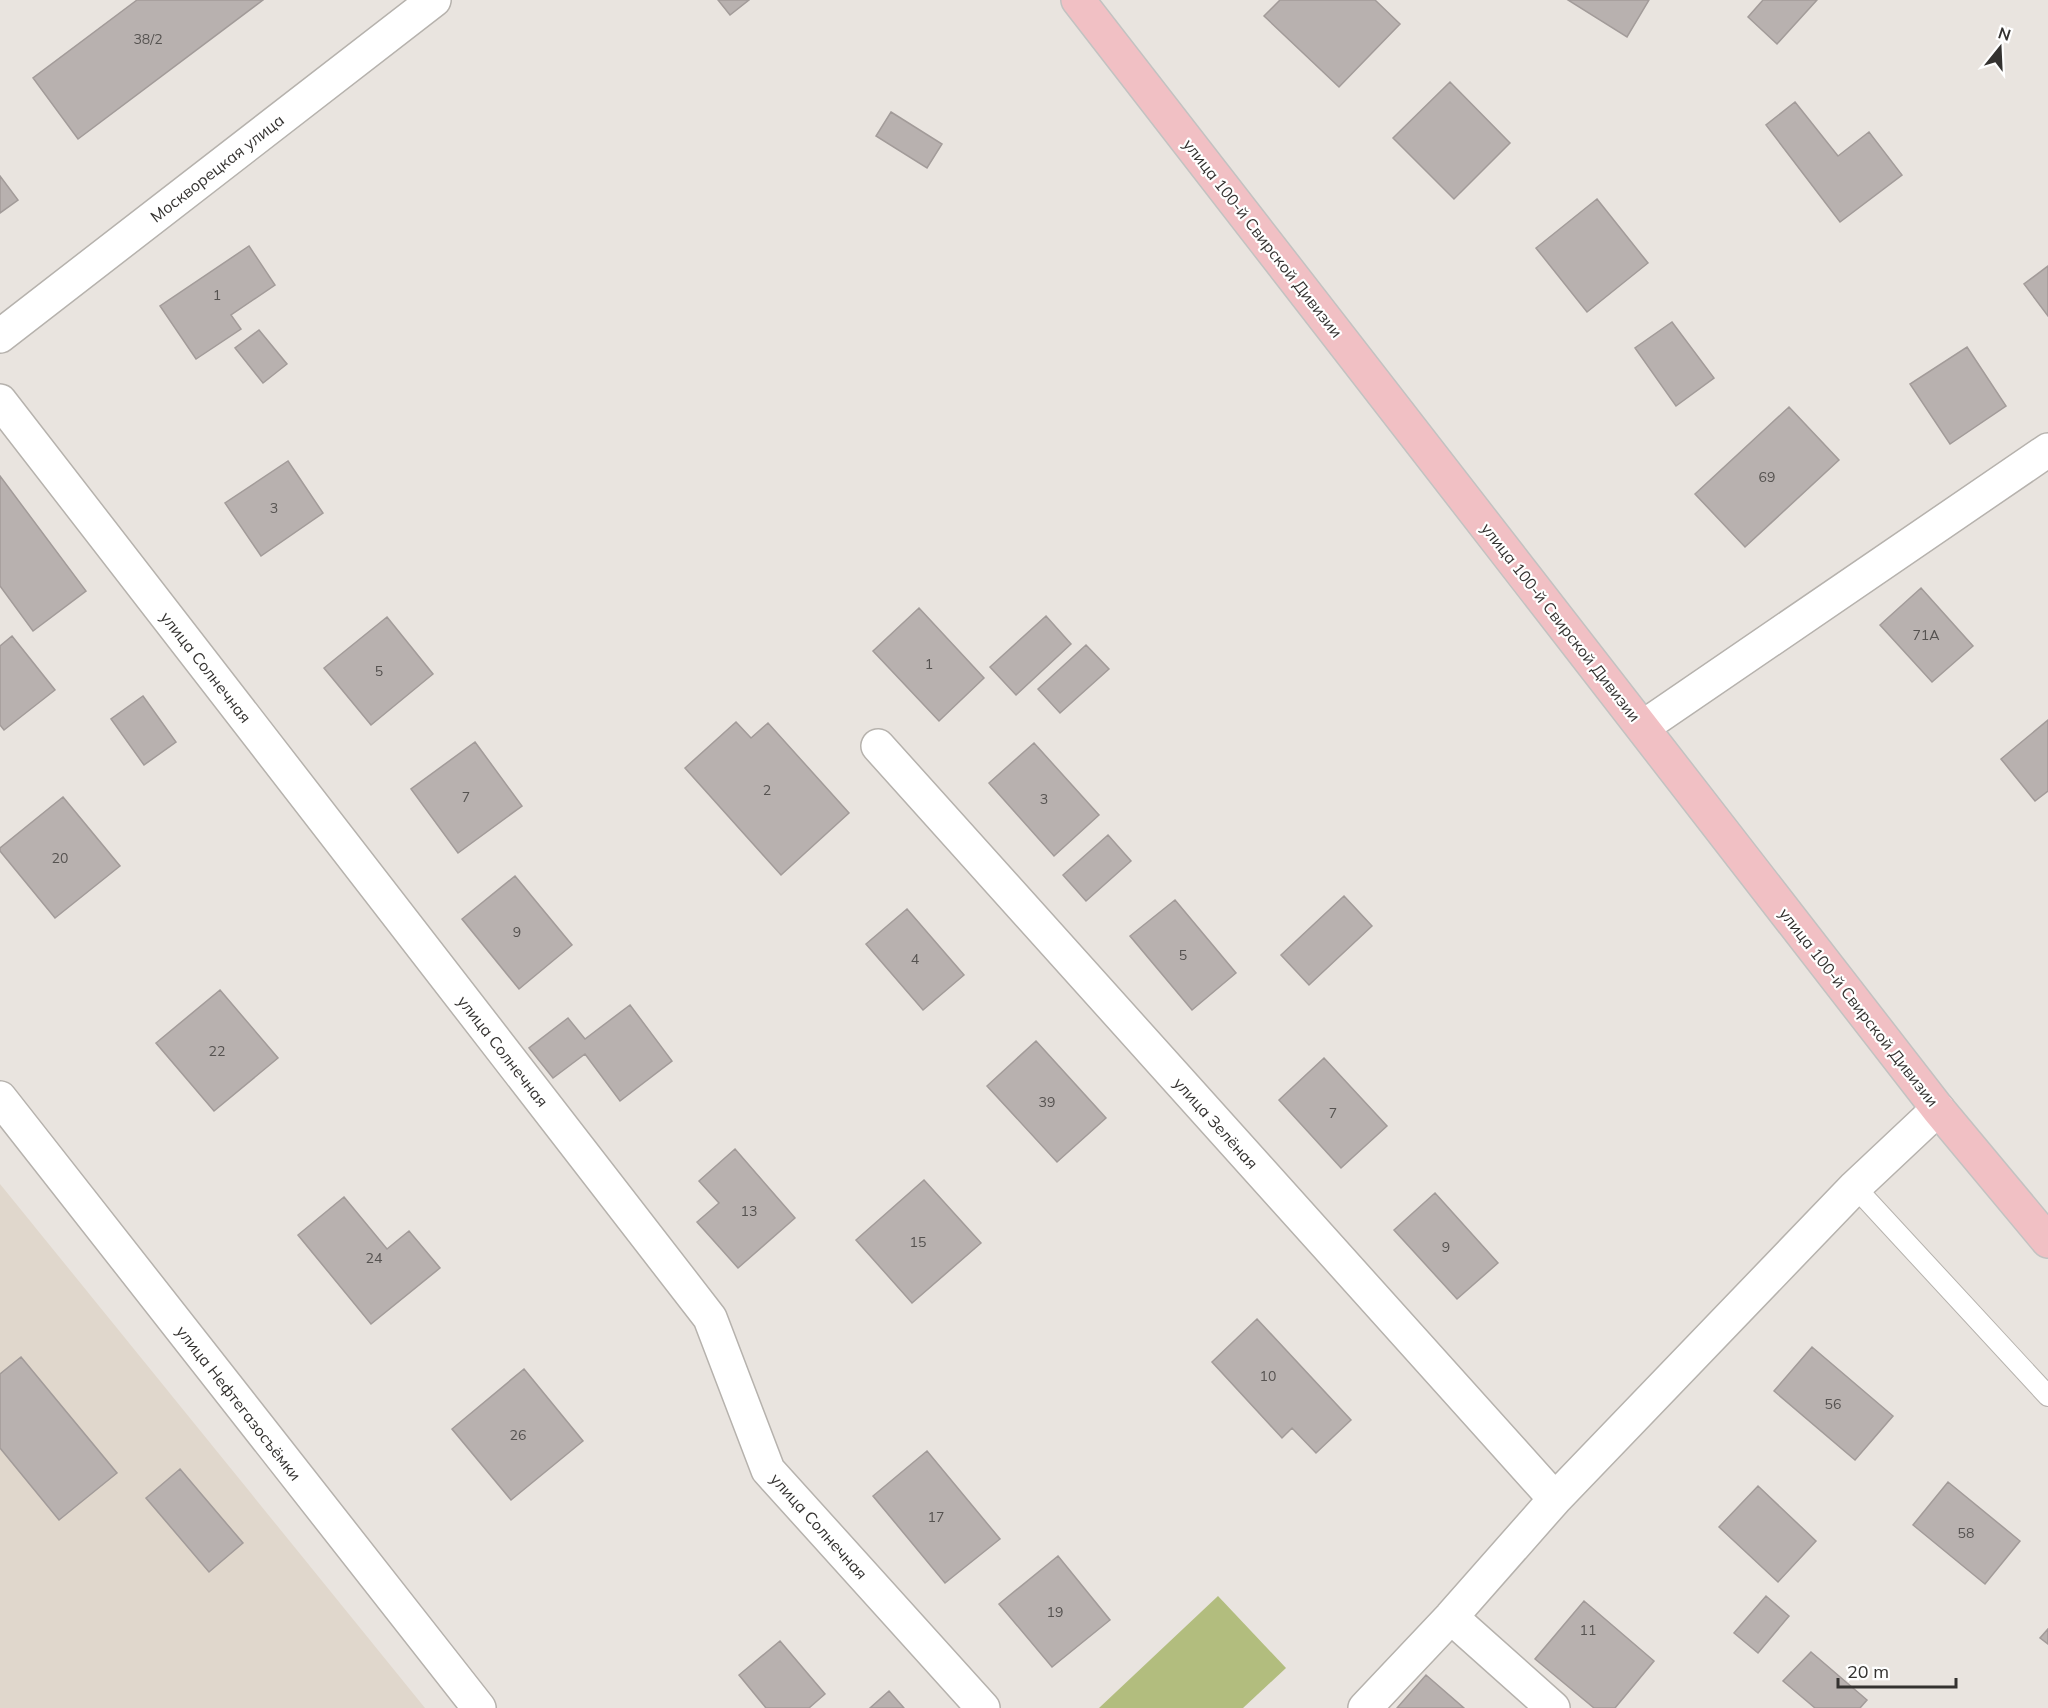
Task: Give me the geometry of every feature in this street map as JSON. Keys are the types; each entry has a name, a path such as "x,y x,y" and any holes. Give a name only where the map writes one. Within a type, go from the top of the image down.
{"main road":[{"name":"улица 100-й Свирской Дивизии","path":"1078,0 1938,1110 2048,1241"}],"street":[{"name":"Москворецкая улица","path":"0,336 434,0"},
{"name":"улица Солнечная","path":"0,401 710,1318 768,1470 983,1708"},
{"path":"1643,727 2048,450"},
{"name":"улица Зелёная","path":"878,746 1555,1499"},
{"name":"улица Нефтегазосъёмки","path":"0,1098 479,1708"},
{"path":"1365,1708 1451,1617 1555,1499 1855,1187 1938,1110"},
{"path":"1451,1617 1553,1708"}],"lane":[{"path":"1855,1187 2048,1396"}],"shaded area":[{"path":"0,1184 69,1269 425,1708 0,1708"}],"green space":[{"path":"1218,1596 1286,1668 1243,1708 1099,1708"}],"building":[{"path":"137,0 263,0 78,139 33,78"},
{"path":"718,0 749,0 730,15"},
{"path":"1280,0 1375,0 1400,24 1339,87 1264,16"},
{"path":"1568,0 1649,0 1627,37"},
{"path":"1763,0 1817,0 1777,44 1748,17"},
{"path":"1450,82 1510,143 1454,199 1393,138"},
{"path":"1795,102 1838,156 1869,132 1902,175 1840,222 1766,125"},
{"path":"891,112 942,144 927,168 876,136"},
{"path":"0,176 18,200 0,213"},
{"path":"1597,199 1648,263 1587,312 1536,248"},
{"path":"249,246 275,285 231,315 241,329 196,359 160,306"},
{"path":"2048,266 2048,316 2024,284"},
{"path":"1672,322 1714,378 1676,406 1635,348"},
{"path":"259,330 287,364 263,383 235,348"},
{"path":"1967,347 2006,406 1950,444 1910,384"},
{"path":"1789,407 1839,460 1745,547 1695,494"},
{"path":"288,461 323,513 261,556 225,503"},
{"path":"0,476 86,591 33,631 0,586"},
{"path":"1921,588 1973,646 1932,682 1880,625"},
{"path":"919,608 984,678 939,721 873,651"},
{"path":"1046,616 1071,644 1016,695 990,667"},
{"path":"387,617 433,674 371,725 324,668"},
{"path":"12,636 55,690 4,730 0,725 0,646"},
{"path":"1086,645 1109,669 1060,713 1038,689"},
{"path":"143,696 176,742 144,765 111,719"},
{"path":"2048,720 2048,791 2035,801 2001,759"},
{"path":"736,722 751,738 768,723 849,813 781,875 685,768"},
{"path":"475,742 522,806 458,853 411,789"},
{"path":"1034,743 1099,815 1054,856 989,783"},
{"path":"63,797 120,866 55,918 0,851 0,848"},
{"path":"1108,835 1131,861 1086,901 1063,875"},
{"path":"515,876 572,945 519,989 462,919"},
{"path":"1344,896 1372,926 1309,985 1281,955"},
{"path":"1175,900 1236,973 1192,1010 1130,936"},
{"path":"907,909 964,975 923,1010 866,944"},
{"path":"220,990 278,1058 214,1111 156,1043"},
{"path":"630,1005 672,1061 620,1101 585,1054 553,1078 529,1048 568,1018 585,1039"},
{"path":"1036,1041 1106,1118 1057,1162 987,1086"},
{"path":"1324,1058 1387,1126 1341,1168 1279,1100"},
{"path":"735,1149 795,1218 738,1268 697,1222 719,1203 699,1181"},
{"path":"924,1180 981,1243 912,1303 856,1240"},
{"path":"1435,1193 1498,1263 1457,1299 1394,1230"},
{"path":"344,1197 387,1249 409,1231 440,1268 371,1324 298,1235"},
{"path":"1257,1319 1351,1420 1316,1453 1292,1428 1282,1438 1212,1362"},
{"path":"1812,1347 1893,1416 1855,1460 1774,1391"},
{"path":"21,1357 117,1473 59,1520 0,1448 0,1374"},
{"path":"524,1369 583,1441 511,1500 452,1429"},
{"path":"927,1451 1000,1539 945,1583 873,1496"},
{"path":"180,1469 243,1543 209,1572 146,1498"},
{"path":"1948,1482 2020,1541 1985,1584 1913,1525"},
{"path":"1758,1486 1816,1541 1778,1582 1719,1527"},
{"path":"1058,1556 1110,1620 1052,1667 999,1604"},
{"path":"1766,1596 1789,1616 1758,1653 1734,1633"},
{"path":"1584,1601 1654,1661 1615,1708 1594,1708 1535,1659"},
{"path":"2048,1629 2048,1644 2040,1638"},
{"path":"780,1641 825,1694 809,1708 766,1708 739,1675"},
{"path":"1811,1652 1867,1700 1860,1708 1815,1708 1783,1681"},
{"path":"1426,1675 1464,1708 1397,1708"},
{"path":"889,1691 904,1708 870,1708"}]}
